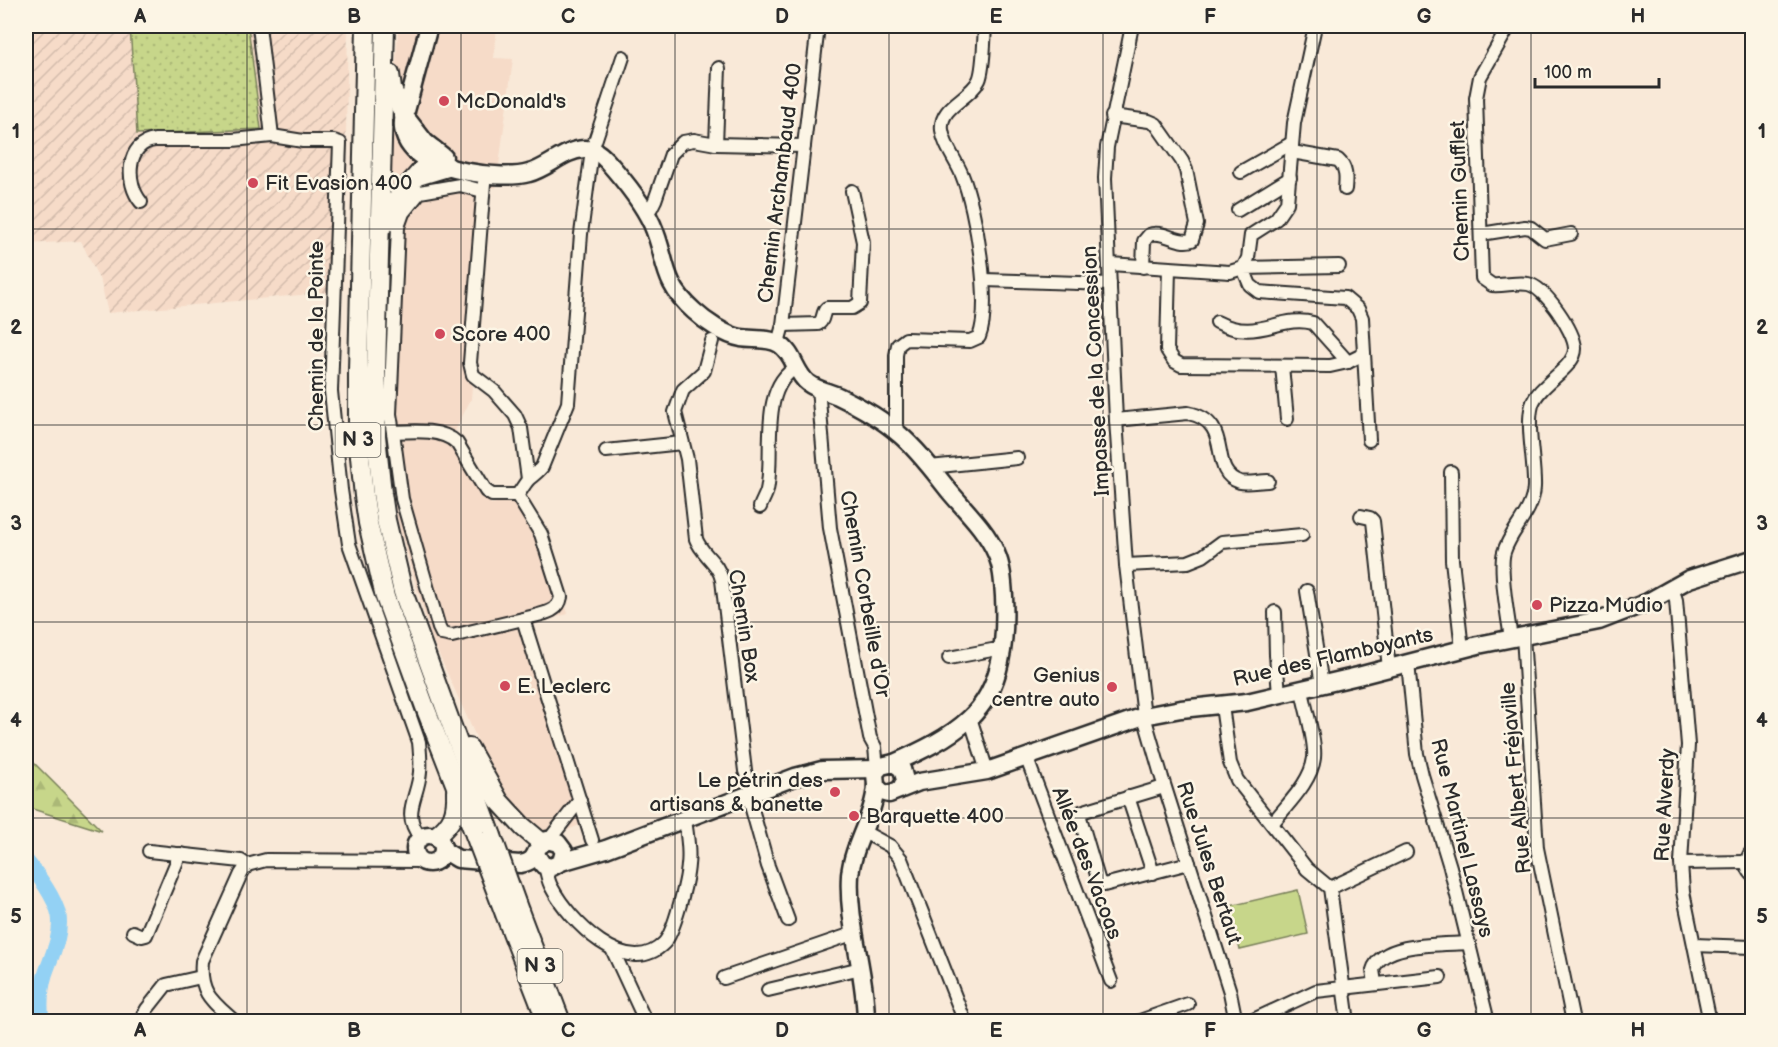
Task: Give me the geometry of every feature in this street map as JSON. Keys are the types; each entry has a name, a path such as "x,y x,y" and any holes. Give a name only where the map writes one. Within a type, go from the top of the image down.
{"highway":[{"name":"N 3","path":"366,26 358,437 368,523 385,597 425,707 483,835"},
{"name":"N 3","path":"386,26 376,436 390,538 403,592 442,701 483,835 512,913 547,1022"},
{"path":"386,26 392,89 404,115"},
{"path":"376,409 380,376 383,231 387,214 394,201 427,163 457,174"},
{"path":"442,701 499,801 551,854"},
{"path":"425,707 456,791 453,818 429,849"},
{"name":"N 3","path":"512,913 560,1012"}],"main road":[{"path":"429,26 404,115 403,126 407,143 420,157 427,163 484,183 533,173 576,150 587,148 600,154 646,213 654,230 667,277 674,289 693,310 708,321 718,336 765,339 778,343 791,355 809,384 859,407 896,431 930,467 986,535 999,558 1004,602 1003,650 988,693 981,706 968,720 913,755 893,779 865,824 851,866 851,909 861,968 866,1022"},
{"name":"Rue des Flamboyants","path":"590,847 685,820 809,773 847,769 893,779 987,771 1027,759 1144,716 1222,706 1279,695 1462,649 1599,621 1648,602 1704,574 1752,559"},
{"path":"429,849 510,868 528,868 551,854 590,847"}],"street":[{"path":"141,202 135,195 129,176 139,146 144,142 233,140 272,136 259,26"},
{"name":"Chemin Archambaud 400","path":"778,343 783,325 818,26"},
{"path":"896,431 898,345 906,339 970,341 979,338 983,327 984,280 968,192 944,139 942,127 944,117 980,79 985,26"},
{"name":"Impasse de la Concession","path":"1132,26 1112,116 1105,178 1116,420 1126,566 1144,716"},
{"path":"1315,26 1294,123 1287,203 1283,212 1276,219 1251,235 1248,258 1243,268 1250,285 1259,292 1345,298 1358,309 1362,318 1369,440"},
{"name":"Chemin Gufflet","path":"1509,26 1488,62 1477,87 1482,278 1486,283 1498,286 1526,283 1534,285 1549,299 1571,334 1575,346 1572,357 1540,390 1532,404 1534,489 1529,506 1508,542 1502,559 1517,637"},
{"path":"528,479 542,467 568,403 581,234 592,150 623,57"},
{"path":"716,144 719,68"},
{"path":"1112,116 1156,124 1184,164 1195,213 1197,224 1192,240 1185,243 1157,233 1149,235 1144,241 1143,267"},
{"name":"Chemin de la Pointe","path":"272,136 340,143 331,391 341,490 349,544 419,742 420,773 410,811 411,821 429,849"},
{"path":"646,213 651,208 669,159 683,142 694,140 716,144 804,146"},
{"path":"1240,172 1292,147 1338,160 1343,164 1346,175 1345,189"},
{"path":"457,174 420,192 403,213 398,227 390,395 402,499 438,628 442,634 452,636 523,620 555,609 560,602 561,597 541,534 518,495"},
{"path":"1238,210 1290,178"},
{"path":"393,432 432,433 451,437 486,491 492,495 498,497 518,495 528,479 522,428 519,421 494,391 473,375 470,363 484,183"},
{"path":"783,325 818,324 822,321 824,310 827,308 852,308 860,303 863,242 852,191"},
{"path":"1480,234 1525,227 1531,228 1545,239 1571,234"},
{"path":"1110,264 1230,272 1243,268 1339,266"},
{"path":"1169,268 1167,350 1174,361 1187,365 1330,366 1348,362 1364,354"},
{"path":"984,280 1110,284"},
{"path":"1217,322 1230,329 1243,331 1299,321 1313,323 1348,362"},
{"name":"Chemin Box","path":"718,336 704,371 683,390 676,406 675,417 687,459 696,539 701,549 715,564 722,580 745,771 768,866 788,920"},
{"path":"1281,366 1287,419"},
{"path":"760,507 767,490 775,395 790,371 797,367"},
{"name":"Chemin Corbeille d'Or","path":"818,388 830,528 870,738 893,779"},
{"path":"1116,420 1188,413 1199,415 1209,421 1215,429 1224,469 1228,474 1242,482 1268,481"},
{"path":"606,451 682,443"},
{"path":"930,467 1017,458"},
{"path":"1451,472 1452,560 1462,649"},
{"path":"1361,516 1373,521 1389,668"},
{"path":"1126,566 1188,562 1203,556 1222,542 1302,535"},
{"name":"Rue Alverdy","path":"1672,588 1676,600 1688,735 1681,863 1683,892 1710,1022"},
{"path":"1307,591 1322,685"},
{"path":"1275,612 1279,695"},
{"path":"523,620 580,800 590,847"},
{"name":"Rue Albert Fréjaville","path":"1517,637 1537,848 1573,1022"},
{"path":"949,658 1003,650"},
{"name":"Rue Martinel Lassays","path":"1408,663 1417,754 1450,867 1488,1022"},
{"path":"1272,824 1305,781 1312,764 1314,750 1302,690"},
{"path":"1222,706 1230,764 1238,780 1307,869 1330,888 1348,1022"},
{"name":"Rue Jules Bertaut","path":"1144,716 1164,787 1230,992 1236,1022"},
{"path":"968,720 972,724 987,771"},
{"name":"Allée des Vacoas","path":"1027,759 1111,981"},
{"path":"1164,787 1079,814 1099,882 1104,885 1189,863"},
{"path":"1128,797 1153,873"},
{"path":"580,800 551,854 553,890 572,918 592,936 612,949 637,954 651,952 664,943 671,931 688,866 685,820"},
{"path":"865,824 901,859 965,1022"},
{"path":"235,1022 208,995 201,976 202,962 241,874 248,866 266,860 399,861 429,849"},
{"path":"149,851 241,861 248,866"},
{"path":"1330,888 1406,852"},
{"path":"133,932 142,936 146,935 180,854"},
{"path":"1681,863 1750,856 1748,869 1752,874"},
{"path":"724,978 855,933"},
{"path":"1375,983 1373,970 1382,956 1406,947 1469,943"},
{"path":"1694,945 1752,947"},
{"path":"612,949 643,1016"},
{"path":"768,990 861,968"},
{"path":"144,1022 142,1018 147,1009 166,985 201,976"},
{"path":"1248,1022 1316,991 1343,986 1440,978"},
{"path":"1137,1022 1188,1004"}],"shaded area":[{"path":"130,26 137,134 261,129 248,26 348,26 343,291 108,313 101,283 81,241 26,244 26,27"},
{"path":"398,26 497,26 494,58 513,59 496,188 487,187 471,399 449,443 491,504 525,498 546,535 568,614 530,624 582,824 531,845 506,823 487,797 489,766 431,637 396,516 384,418 391,230 390,193"}],"green space":[{"path":"130,26 248,26 261,129 137,134"},
{"path":"26,755 102,831 26,807"},
{"path":"1298,890 1308,934 1240,950 1230,906"}],"waterway":[{"path":"26,860 50,894 57,909 60,924 45,975 41,1004 42,1022"}],"place":[{"name":"McDonald's","path":"444,101"},
{"name":"Fit Evasion 400","path":"253,183"},
{"name":"Score 400","path":"440,334"},
{"name":"Pizza Mudio","path":"1537,605"},
{"name":"E. Leclerc","path":"505,686"},
{"name":"Genius centre auto","path":"1112,687"},
{"name":"Le pétrin des artisans & banette","path":"835,792"},
{"name":"Barquette 400","path":"854,816"}]}
